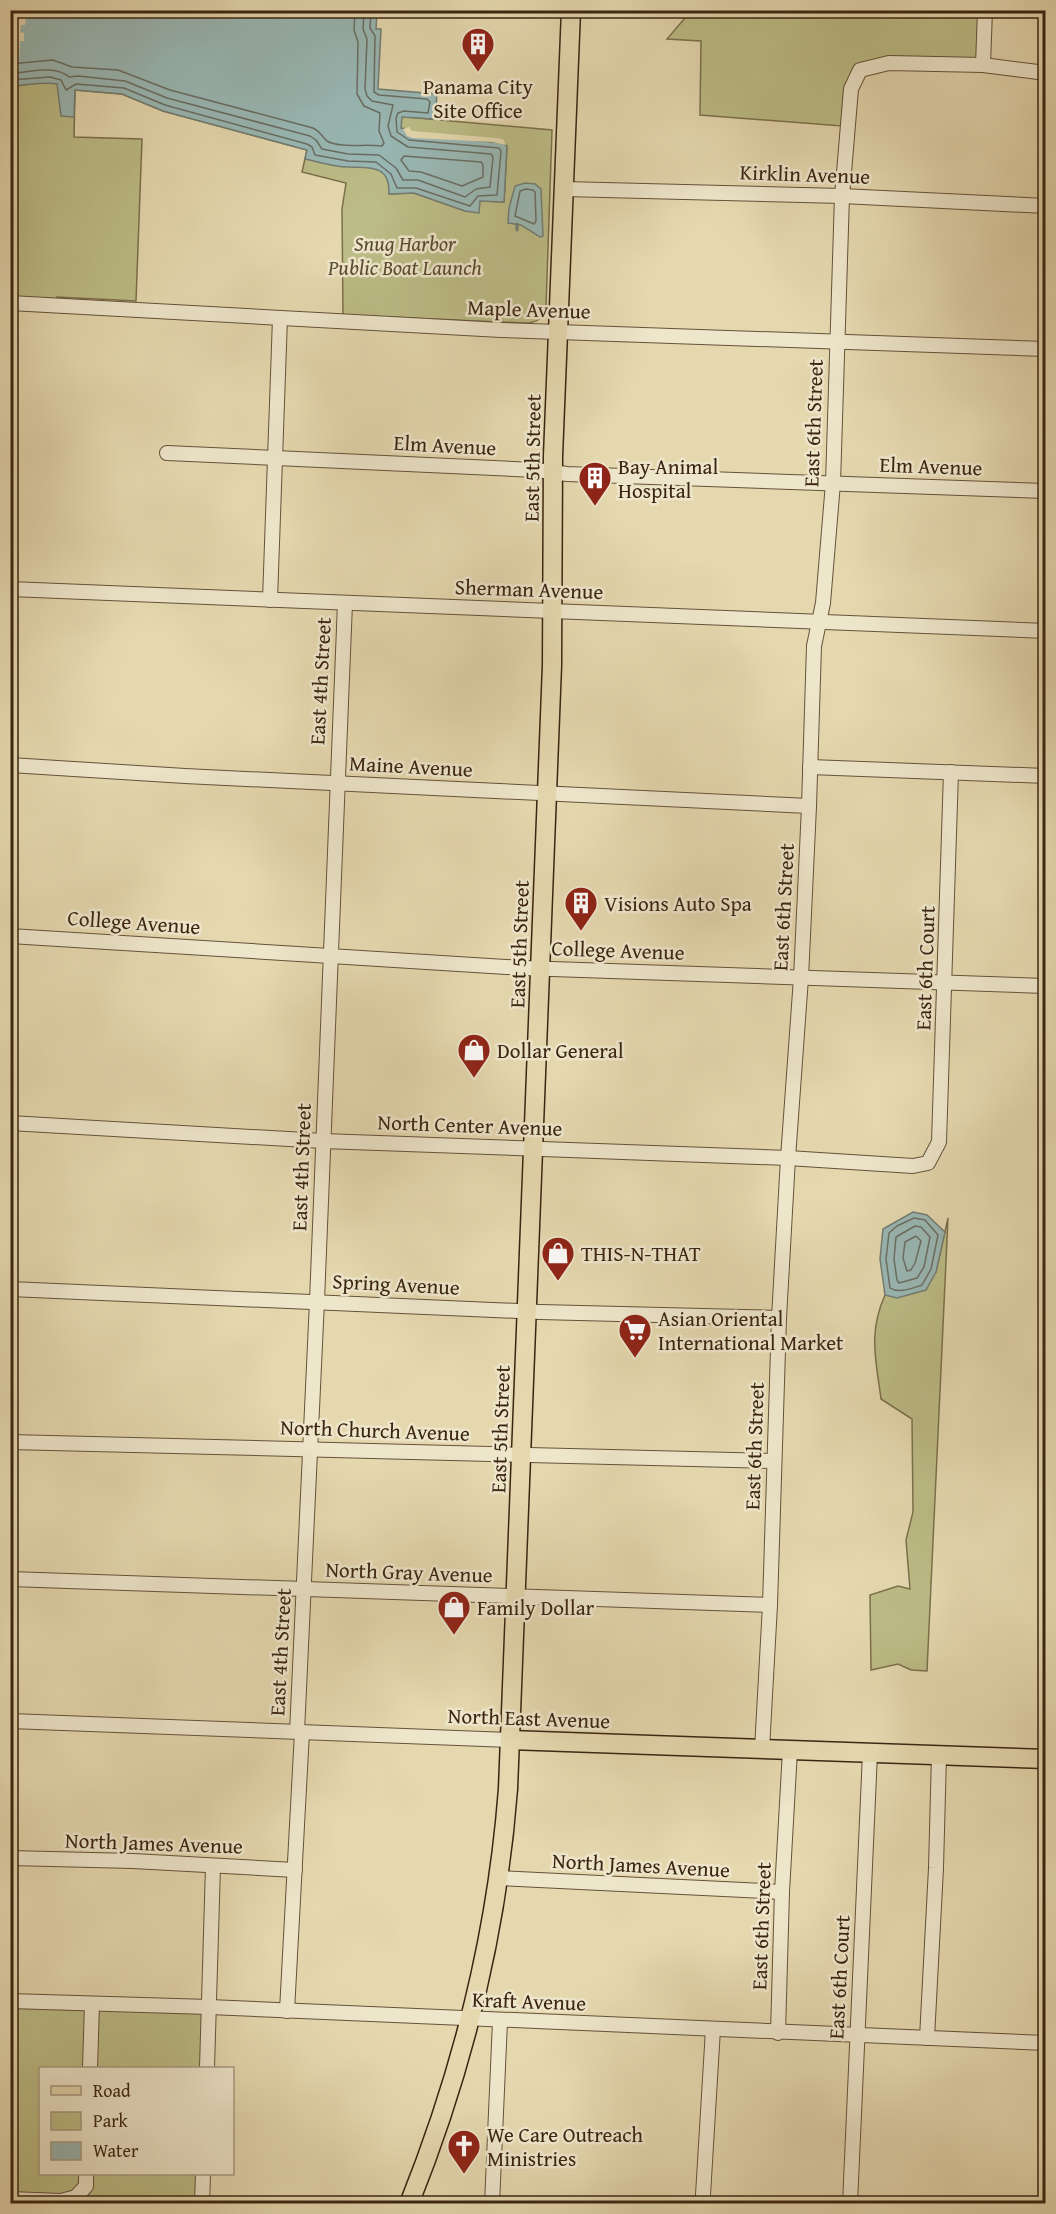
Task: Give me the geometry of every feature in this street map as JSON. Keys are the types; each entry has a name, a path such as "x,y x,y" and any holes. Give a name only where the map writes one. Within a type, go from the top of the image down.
{"main road":[{"name":"East 5th Street","path":"409,2204 443,2113 471,2020 484,1964 499,1878 506,1809 554,611 553,472 571,10"},
{"name":"North East Avenue","path":"510,1740 1046,1759"}],"street":[{"path":"985,10 983,65 1046,72"},
{"name":"East 6th Street","path":"762,1749 770,1605 779,1318 810,806 814,646 823,603 833,483 842,196 851,89 860,70 889,63 983,65"},
{"name":"Kirklin Avenue","path":"564,189 842,196 1046,206"},
{"name":"Maple Avenue","path":"10,303 558,332 1046,349"},
{"path":"270,600 280,318"},
{"name":"Elm Avenue","path":"167,453 553,472 1046,491"},
{"name":"Sherman Avenue","path":"10,589 1046,631"},
{"name":"East 4th Street","path":"287,2011 295,1870 310,1449 332,956 336,783 345,603"},
{"name":"Maine Avenue","path":"10,765 185,776 810,806"},
{"path":"810,767 1046,776"},
{"name":"East 6th Court","path":"928,1163 939,1142 946,983 951,772"},
{"name":"College Avenue","path":"10,936 541,968 1046,986"},
{"name":"North Center Avenue","path":"10,1123 323,1141 788,1158 913,1166 928,1163"},
{"name":"Spring Avenue","path":"10,1289 527,1311 779,1318"},
{"name":"North Church Avenue","path":"10,1442 774,1461"},
{"name":"North Gray Avenue","path":"10,1579 770,1605"},
{"name":"North East Avenue","path":"10,1721 510,1740"},
{"name":"East 6th Street","path":"778,2033 782,1892 790,1750"},
{"name":"East 6th Court","path":"850,2204 870,1753"},
{"path":"927,2038 939,1755"},
{"name":"North James Avenue","path":"10,1858 295,1870"},
{"path":"207,2067 213,1866"},
{"name":"North James Avenue","path":"499,1878 782,1892"},
{"name":"Kraft Avenue","path":"10,2001 208,2007 1046,2043"},
{"path":"90,2067 92,2004"},
{"path":"492,2204 500,2021"},
{"path":"703,2195 713,2029"},
{"path":"10,2199 61,2201 75,2197 86,2186 86,2175"},
{"path":"202,2204 203,2175"}],"green space":[{"name":"Snug Harbor Public Boat Launch","path":"11,11 392,166 389,194 414,193 465,211 480,201 504,202 507,146 503,143 410,142 384,115 552,130 546,307 543,315 536,321 524,323 343,315 342,209 346,183 302,172 307,150 163,111 122,94 75,90 74,137 142,139 136,301 57,297 55,300 11,298"},
{"path":"691,11 980,11 978,60 855,65 842,126 700,115 701,41 667,39"},
{"path":"948,1218 927,1671 911,1670 898,1664 871,1670 870,1595 898,1586 910,1589 906,1540 913,1512 912,1419 881,1399 875,1347 876,1322 885,1295 897,1297 936,1272"},
{"path":"11,2006 86,2008 84,2067 39,2067 39,2175 81,2175 81,2184 66,2194 57,2196 11,2194"},
{"path":"97,2009 203,2012 201,2067 95,2067"},
{"path":"91,2175 198,2175 197,2203 69,2204"}],"water":[{"path":"11,11 377,11 376,29 381,29 378,89 437,94 435,119 402,117 401,128 407,129 410,134 503,143 507,146 504,202 480,201 479,213 465,211 414,193 389,194 386,177 377,170 337,166 305,159 307,150 163,111 122,94 75,90 74,117 61,116 57,84 11,86"},
{"path":"525,183 535,184 541,189 543,236 540,237 521,225 508,223 509,208 515,186"},
{"path":"913,1212 927,1215 945,1232 936,1272 926,1290 897,1298 885,1295 880,1259 883,1229"}],"pier":[{"path":"11,15 26,16 25,25 21,25 20,32 24,33 24,41 20,41 18,89 14,89 15,54 11,53 11,47 16,47 17,23 11,23"},
{"path":"409,127 412,131 503,139 506,145 492,142 413,138 407,136 403,129"}],"waterway":[{"path":"517,224 517,230"}],"place":[{"name":"Panama City Site Office","path":"478,73"},
{"name":"Bay Animal Hospital","path":"595,507"},
{"name":"Visions Auto Spa","path":"581,932"},
{"name":"Dollar General","path":"474,1079"},
{"name":"THIS-N-THAT","path":"558,1282"},
{"name":"Asian Oriental International Market","path":"635,1359"},
{"name":"Family Dollar","path":"454,1636"},
{"name":"We Care Outreach Ministries","path":"464,2175"}]}
